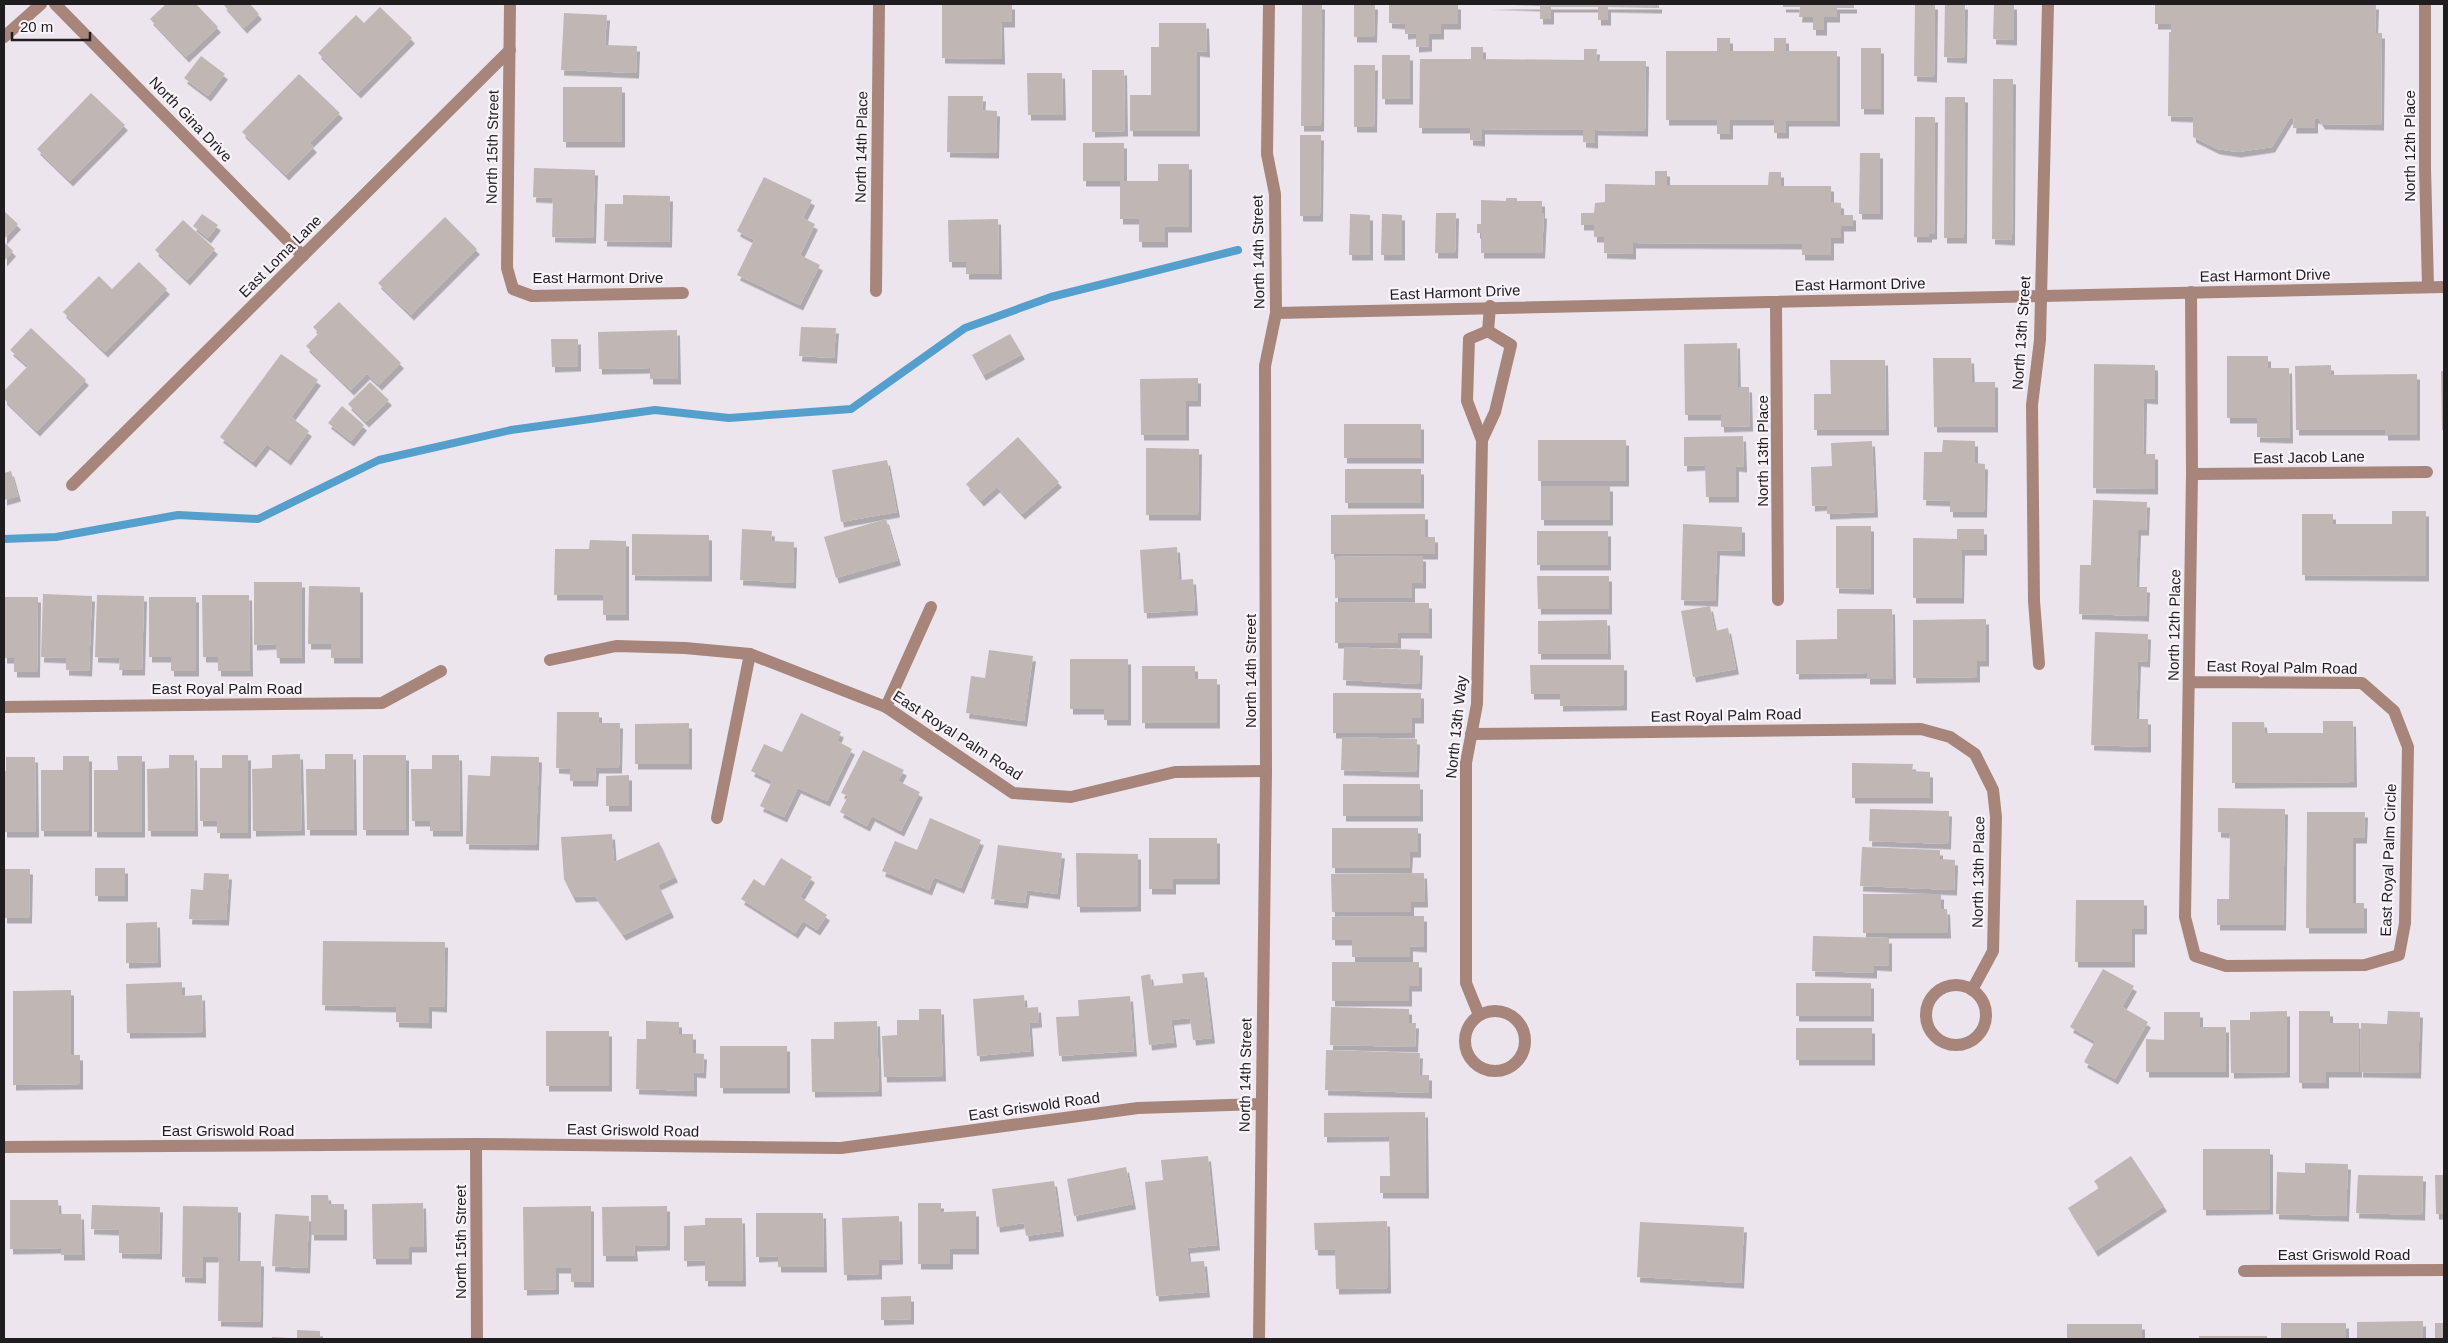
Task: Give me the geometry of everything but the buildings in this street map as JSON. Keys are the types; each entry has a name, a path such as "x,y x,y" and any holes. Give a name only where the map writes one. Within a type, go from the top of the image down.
{"street":[{"path":"4,37 41,4"},
{"name":"North Gina Drive","path":"55,4 303,256"},
{"name":"North 15th Street","path":"510,4 507,268 513,289"},
{"name":"North 14th Place","path":"876,291 879,4"},
{"name":"North 14th Street","path":"1259,1339 1260,1104 1266,771 1265,366 1276,312 1275,194 1267,154 1270,4"},
{"name":"North 13th Street","path":"2039,664 2034,601 2032,405 2040,340 2048,4"},
{"name":"North 12th Place","path":"2425,4 2425,168 2428,287"},
{"name":"East Loma Lane","path":"72,485 510,50"},
{"name":"East Harmont Drive","path":"1276,312 2444,287"},
{"name":"East Harmont Drive","path":"513,289 532,296 683,293"},
{"name":"North 12th Place","path":"2191,292 2192,474 2185,917 2194,956"},
{"name":"North 13th Place","path":"1776,302 1778,600"},
{"path":"1488,331 1490,306"},
{"name":"North 13th Way","path":"1479,1015 1466,983 1466,763 1477,704 1482,440 1467,401 1468,340 1488,331 1511,345 1495,412 1482,440"},
{"name":"East Jacob Lane","path":"2192,474 2427,472"},
{"path":"886,707 931,606"},
{"name":"East Royal Palm Road","path":"550,660 616,646 685,648 750,654 886,707 1013,793 1071,797 1175,772 1266,771"},
{"path":"717,818 750,654"},
{"name":"East Royal Palm Road","path":"4,706 382,703 441,670"},
{"name":"East Royal Palm Road","path":"2190,682 2362,684 2394,711"},
{"name":"East Royal Palm Circle","path":"2194,956 2226,966 2365,965 2399,955 2405,923 2408,747 2394,711"},
{"name":"East Royal Palm Road","path":"1471,734 1921,729 1950,737 1975,754"},
{"name":"North 13th Place","path":"1972,990 1993,951 1996,817 1993,790 1975,754"},
{"path":"1954,985 1972,990 1984,1004 1986,1013 1982,1031 1967,1043 1958,1045 1940,1040 1928,1026 1927,1008 1930,999 1945,987 1954,985"},
{"path":"1488,1012 1506,1014 1520,1026 1525,1044 1523,1053 1510,1067 1492,1071 1483,1069 1469,1057 1464,1039 1467,1029 1479,1015 1488,1012"},
{"name":"East Griswold Road","path":"4,1147 476,1144 841,1148 1138,1108 1260,1104"},
{"name":"North 15th Street","path":"476,1144 477,1339"},
{"name":"East Griswold Road","path":"2244,1271 2444,1270"}],"waterway":[{"path":"4,539 56,537 178,515 258,519 379,460 511,430 655,410 729,418 851,409 965,328 1051,297 1238,250"}]}
